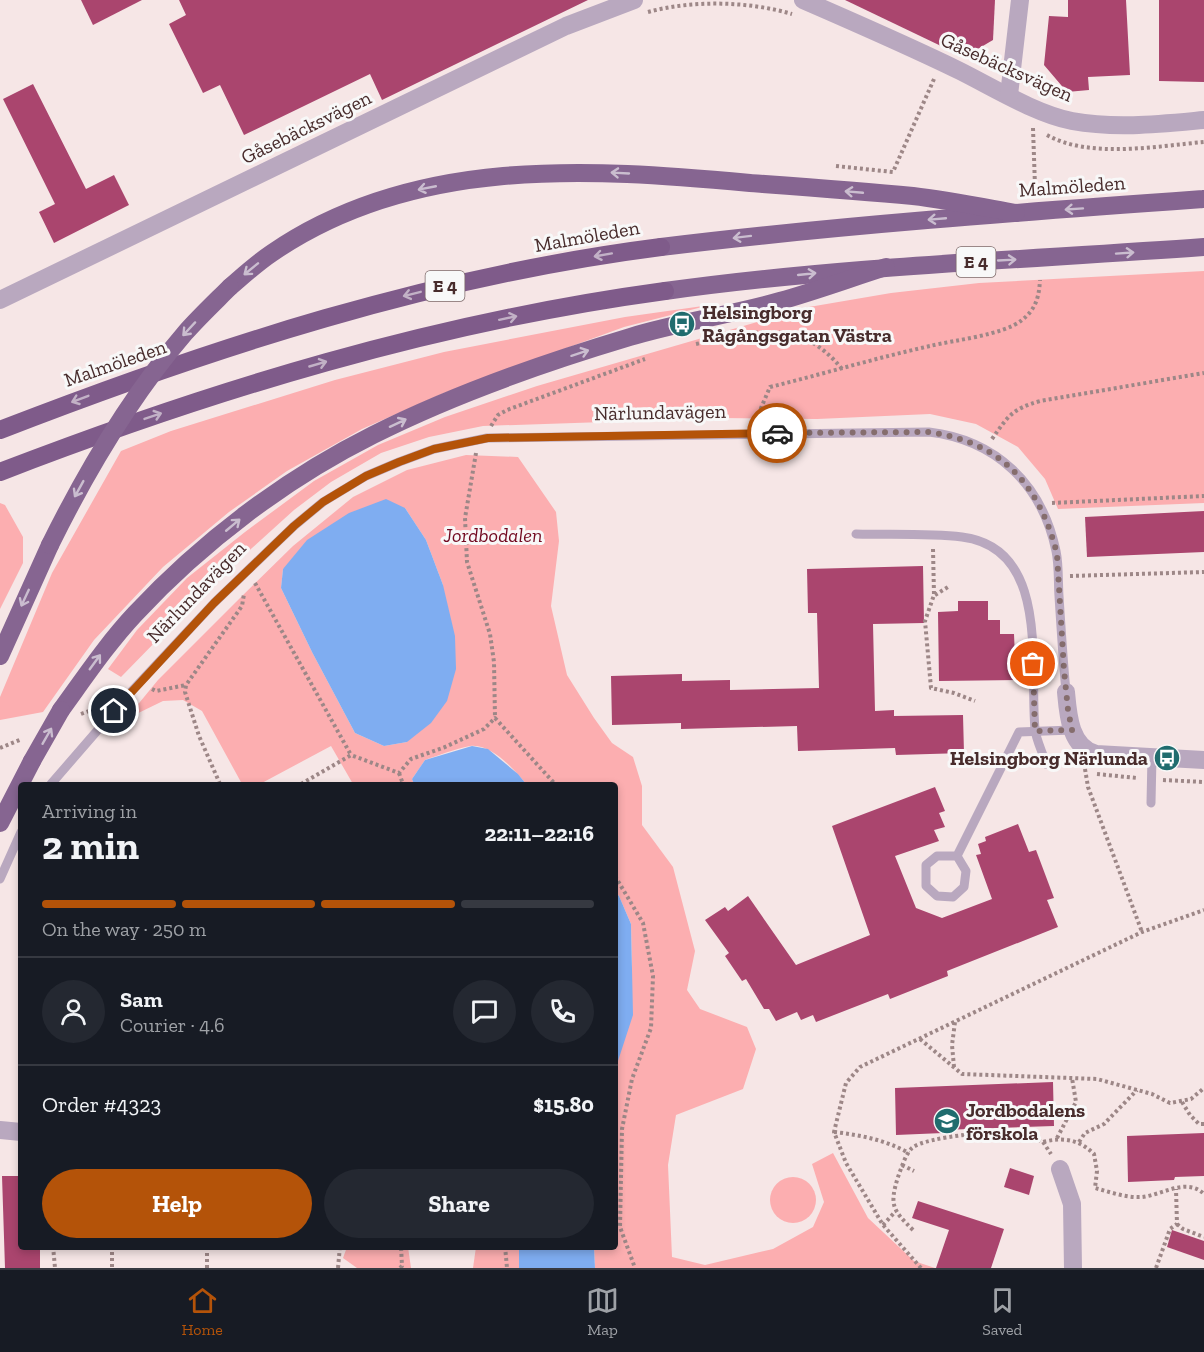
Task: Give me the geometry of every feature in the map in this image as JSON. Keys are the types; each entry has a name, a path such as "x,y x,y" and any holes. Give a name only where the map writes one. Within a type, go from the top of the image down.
{"highway":[{"path":"0,656 50,545 86,477 125,412 158,365 186,332 230,287 273,252 355,209 398,194 474,178 588,172 679,176 915,196 1016,213"},
{"name":"Malmöleden","path":"0,430 86,396 234,345 338,313 446,285 574,260 767,234 1204,199"},
{"name":"E 4","path":"0,472 166,411 350,354 505,318 616,297 722,283 886,267 1204,247"},
{"path":"21,782 61,710 100,655 133,616 202,551 242,517 284,487 373,435 476,390 560,359 632,336 779,302 886,267"},
{"path":"0,823 18,788"}],"street":[{"path":"1009,95 1020,0"},
{"name":"Gåsebäcksvägen","path":"0,300 566,26 637,7"},
{"name":"Gåsebäcksvägen","path":"799,8 881,34 1050,116 1114,126 1204,120"},
{"name":"Närlundavägen","path":"1066,692 1072,730 1080,747 1088,752 1204,760"},
{"path":"0,1130 18,1132"},
{"path":"1060,1169 1071,1204 1073,1268"}],"lane":[{"name":"Närlundavägen","path":"53,782 214,603 294,526 323,502 366,476 434,449 488,438 928,432 946,434 986,448 1026,483 1048,525 1057,554 1066,692"},
{"path":"856,534 963,537 990,546 1006,558 1020,580 1027,598 1031,619 1035,731 1046,764"},
{"path":"957,856 1019,732 1072,730"},
{"path":"1152,757 1152,803"},
{"path":"0,879 18,839"},
{"path":"937,856 957,856 966,870 964,887 953,897 937,896 926,886 927,865 937,856"}],"path":[{"path":"637,7 660,8 709,3 778,10 799,8"},
{"path":"836,166 893,172 935,76 945,81"},
{"path":"1023,122 1061,143 1087,147 1116,149 1204,142"},
{"path":"1033,128 1035,186"},
{"path":"758,433 761,408 770,387 928,346 1001,330 1021,322 1034,309 1039,296 1040,280"},
{"path":"696,344 757,331 774,331 808,340 820,347 842,369"},
{"path":"499,430 490,430 491,422 507,410 645,359"},
{"path":"986,448 1009,415 1022,406 1204,373"},
{"path":"986,433 1003,444"},
{"path":"478,440 465,518 467,562 490,634 494,662 495,718 553,782"},
{"path":"1038,504 1204,496"},
{"path":"1050,497 1056,511"},
{"path":"933,536 934,595 925,621 931,688 975,701"},
{"path":"1068,567 1069,586"},
{"path":"219,782 199,735 185,692 186,685 242,606 248,570"},
{"path":"248,570 351,755 399,773 402,782"},
{"path":"1068,576 1204,572"},
{"path":"934,595 948,587"},
{"path":"143,680 156,691 171,686 186,685"},
{"path":"399,773 411,759 445,747 484,729 495,718"},
{"path":"304,782 351,755"},
{"path":"1084,764 1088,787 1142,932"},
{"path":"618,881 643,923 654,976 651,1028 632,1079 622,1129 620,1227 635,1268"},
{"path":"921,1268 884,1225 846,1163 834,1132 846,1083 860,1067 1142,932 1204,909"},
{"path":"954,1068 952,1045 955,1022"},
{"path":"920,1039 962,1074 1096,1079 1152,1094 1170,1103 1191,1099 1204,1088"},
{"path":"1057,1138 1076,1102 1072,1078"},
{"path":"1079,1142 1085,1133 1104,1124 1137,1090"},
{"path":"1182,1102 1194,1119 1204,1125"},
{"path":"834,1132 865,1136 909,1153"},
{"path":"913,1230 895,1212 893,1194 902,1166 913,1148 939,1138 1006,1132 1024,1133 1043,1142 1057,1138 1079,1142 1094,1154 1097,1172 1095,1188 1123,1196 1140,1197 1186,1186 1198,1188 1204,1194"},
{"path":"902,1166 914,1171"},
{"path":"1176,1189 1177,1224 1183,1229 1204,1237"},
{"path":"884,1225 895,1212"},
{"path":"1156,1268 1170,1229 1177,1224"},
{"path":"53,1250 55,1268"},
{"path":"112,1250 112,1268"},
{"path":"207,1250 207,1268"},
{"path":"338,1268 340,1250"},
{"path":"400,1268 402,1266 401,1250"},
{"path":"505,1250 507,1268"}],"green space":[{"path":"1204,271 1204,503 1058,509 1045,479 1018,447 976,424 930,414 817,419 722,418 483,426 429,437 381,453 331,482 294,510 203,593 121,677 108,669 137,630 187,578 245,532 314,481 378,445 445,417 537,386 809,307 891,293 979,283"},
{"path":"710,305 624,327 444,393 362,429 287,471 229,512 163,567 94,640 43,712 0,720 0,697 52,573 121,451 171,431 335,380 444,352 625,317"},
{"name":"Jordbodalen","path":"466,455 518,457 556,512 559,541 551,606 567,675 612,743 633,757 642,786 642,825 673,867 695,951 687,990 700,1009 747,1027 756,1049 743,1089 676,1115 668,1165 672,1257 705,1265 773,1249 813,1227 824,1202 812,1164 833,1153 868,1218 914,1261 935,1268 595,1268 594,1250 618,1250 618,1059 632,964 631,924 618,895 618,782 524,782 494,753 478,746 470,746 425,760 412,779 413,782 352,782 331,746 264,782 241,782 202,711 183,700 163,701 126,719 158,680 293,546 353,497 407,470","holes":["405,508 426,540 443,585 407,742 384,746 355,733 281,588 283,569"]},
{"path":"0,503 5,505 23,537 23,563 0,609"},
{"path":"793,1177 809,1184 816,1200 809,1216 793,1223 777,1216 770,1200 777,1184"},
{"path":"346,1250 408,1250 411,1268 357,1268 343,1258"},
{"path":"476,1250 519,1250 519,1268 473,1268"}],"water":[{"path":"386,499 405,508 426,540 443,585 455,636 456,669 447,701 431,723 407,742 384,746 355,733 281,588 283,569 307,540 349,513"},
{"path":"472,746 488,749 524,782 413,782 412,779 425,760"},
{"path":"618,895 631,924 633,1015 618,1061"},
{"path":"519,1250 594,1250 595,1268 519,1268"}],"building":[{"path":"81,0 142,0 93,25"},
{"path":"179,0 588,0 382,100 370,74 244,135 220,85 203,93 169,24 186,15"},
{"path":"845,0 995,0 993,40 964,57"},
{"path":"1068,0 1126,0 1130,75 1088,77 1089,90 1067,92 1044,65 1049,16 1068,17"},
{"path":"1159,0 1204,0 1204,82 1159,81"},
{"path":"33,84 86,189 114,175 129,205 54,243 39,212 55,204 3,99"},
{"path":"1204,511 1204,552 1087,557 1085,517"},
{"path":"923,566 924,623 873,624 875,711 894,710 894,716 963,715 964,753 896,755 895,748 798,751 797,726 681,729 681,723 612,725 611,676 682,674 682,681 730,680 730,690 819,688 817,613 808,613 807,569"},
{"path":"958,601 988,601 988,620 1000,620 1000,634 1014,634 1015,657 1020,657 1021,680 939,681 938,612 958,611"},
{"path":"935,787 945,811 939,813 945,827 934,830 939,841 895,856 916,908 942,918 992,899 976,855 981,854 978,844 986,841 985,837 1018,824 1029,852 1036,850 1054,898 1047,900 1058,927 947,971 948,976 890,999 888,994 816,1022 813,1015 801,1020 797,1012 776,1021 769,1009 764,1009 746,979 742,981 725,956 729,953 705,920 725,907 728,911 748,896 796,965 870,935 832,826"},
{"path":"1053,1082 1054,1126 942,1130 943,1133 896,1135 895,1088"},
{"path":"1204,1133 1204,1176 1128,1182 1127,1136"},
{"path":"1010,1168 1034,1176 1029,1195 1004,1187"},
{"path":"2,1176 18,1176 18,1250 40,1250 40,1268 5,1268"},
{"path":"918,1201 1004,1229 991,1268 936,1268 949,1230 912,1218"},
{"path":"1172,1230 1204,1241 1204,1260 1167,1247"}],"way so far":[{"path":"777,433 928,432 946,434 986,448 1002,459 1026,483 1042,511 1057,554 1064,670 1072,730 1035,731 1033,664"}],"place":[{"name":"Helsingborg Rågångsgatan Västra","path":"682,324"},
{"name":"Helsingborg Närlunda","path":"1167,758"},
{"name":"Jordbodalens förskola","path":"947,1121"}],"route":[{"path":"114,711 214,603 294,526 323,502 366,476 399,462 434,449 488,438 777,433"}]}
